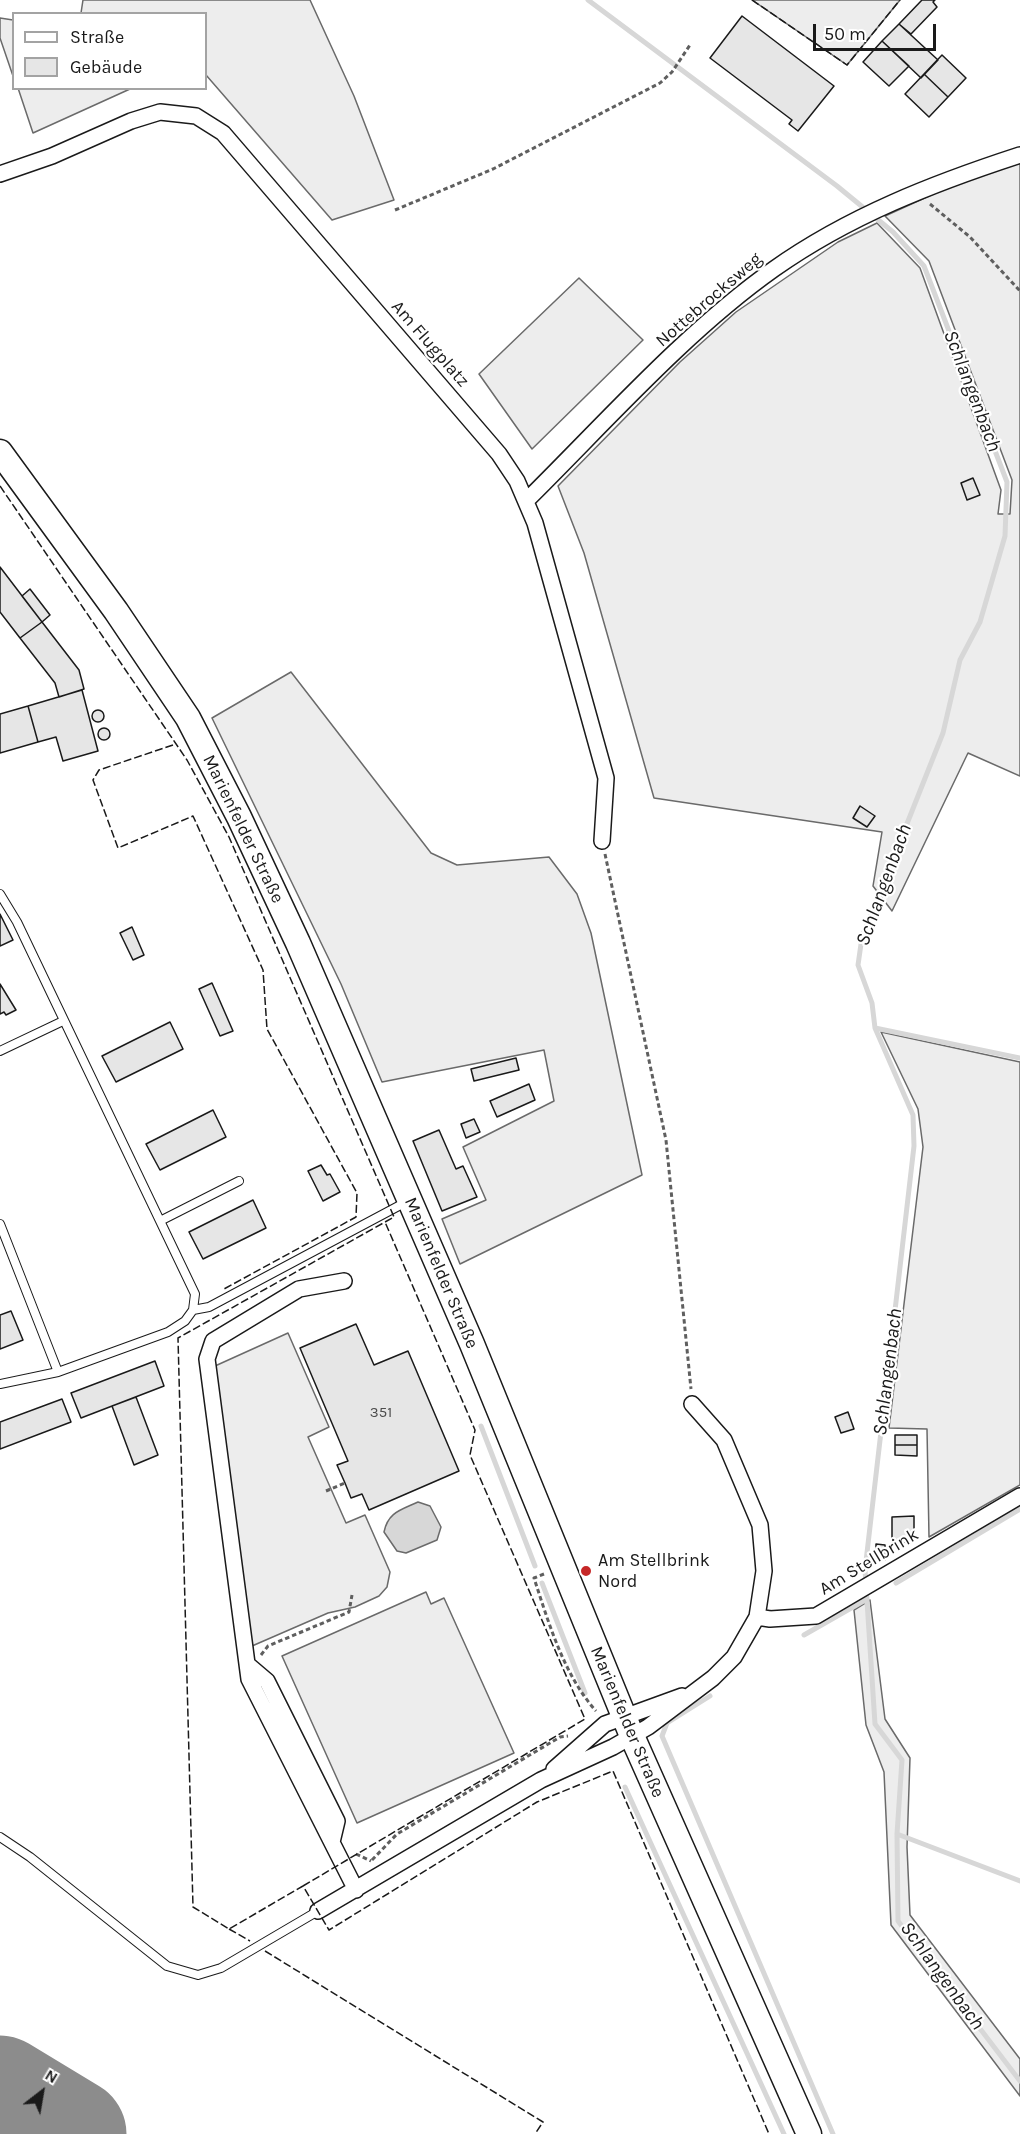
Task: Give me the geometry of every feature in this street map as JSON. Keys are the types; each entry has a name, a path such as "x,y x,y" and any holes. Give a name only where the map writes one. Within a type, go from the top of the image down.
{"main road":[{"name":"Marienfelder Straße","path":"0,452 116,611 188,718 239,817 298,943 472,1344 627,1726 808,2134"}],"street":[{"name":"Am Flugplatz","path":"0,174 52,156 131,121 160,112 196,116 223,133 484,436 511,472 535,523 606,778 602,841"},
{"name":"Nottebrocksweg","path":"526,501 728,304 775,269 883,206 1020,155"},
{"path":"344,1281 299,1289 213,1341 207,1359 249,1679 354,1886"},
{"path":"541,1780 605,1724 648,1726 713,1678 734,1657 757,1617 764,1571 760,1525 724,1440 692,1404"},
{"name":"Am Stellbrink","path":"757,1617 770,1619 816,1616 1020,1496"},
{"path":"318,1911 354,1886 541,1780 614,1747 627,1726 690,1693"}],"lane":[{"path":"0,894 17,922 195,1294 193,1310 185,1321 168,1332 58,1372 0,1384"},
{"path":"0,1051 63,1021"},
{"path":"160,1221 239,1181"},
{"path":"193,1310 209,1307 409,1200"},
{"path":"0,1224 58,1372"},
{"path":"0,1837 100,1911 167,1966 198,1976 221,1968 318,1911"}],"path":[{"path":"395,210 493,169 660,83 684,57 690,45"},
{"path":"920,191 926,201 970,237 1020,291"},
{"path":"602,841 666,1140 692,1404"},
{"path":"327,1491 345,1483"},
{"path":"563,1566 534,1578 548,1622 579,1692 596,1712 599,1704"},
{"path":"261,1655 268,1646 349,1612 352,1595"},
{"path":"354,1886 371,1861 397,1834 560,1737 569,1735"},
{"path":"349,1846 356,1854 371,1861"}],"shaded area":[{"path":"83,0 310,0 354,96 394,200 332,220 207,76 207,12 81,12"},
{"path":"752,0 900,0 847,65"},
{"path":"0,18 12,20 12,73 0,38"},
{"path":"19,90 128,90 33,133"},
{"path":"1020,163 1020,776 968,753 892,911 873,886 882,832 654,798 584,553 558,486 680,362 736,312 838,242 877,223 920,268 1001,490 998,514 1010,514 1012,480 929,261 885,216 951,186"},
{"path":"579,278 643,340 532,449 479,374"},
{"path":"291,672 431,853 457,865 549,857 577,894 591,933 642,1175 460,1264 442,1219 486,1200 463,1147 554,1101 544,1050 382,1082 341,984 212,718"},
{"path":"881,1032 1020,1062 1020,1485 929,1537 927,1429 889,1428 923,1147 918,1109"},
{"path":"288,1333 329,1427 308,1437 346,1523 365,1515 390,1572 387,1587 379,1596 355,1607 328,1613 252,1646 215,1366"},
{"path":"418,1502 430,1506 441,1527 437,1540 406,1553 397,1551 384,1532 386,1525 396,1512"},
{"path":"426,1592 431,1604 444,1598 514,1753 357,1823 282,1656"},
{"path":"870,1600 885,1719 910,1758 907,1847 910,1915 1020,2059 1020,2096 891,1925 884,1772 866,1725 854,1610"}],"building":[{"path":"922,0 935,0 933,2 937,7 911,34 899,24"},
{"path":"742,16 834,86 798,131 789,124 792,120 710,58"},
{"path":"899,24 938,60 921,78 882,41"},
{"path":"882,41 909,66 889,86 863,62"},
{"path":"942,55 966,78 948,97 924,74"},
{"path":"924,74 948,97 929,117 905,94"},
{"path":"973,478 980,495 967,500 961,483"},
{"path":"0,567 42,622 20,638 0,612"},
{"path":"30,589 50,615 42,622 22,596"},
{"path":"42,622 79,670 84,689 59,697 55,683 20,638"},
{"path":"82,690 98,751 63,761 56,737 38,742 28,706"},
{"path":"28,706 38,742 0,753 0,714"},
{"path":"100,710 104,716 100,722 96,722 92,714"},
{"path":"106,728 110,734 106,740 102,740 98,732"},
{"path":"860,806 875,816 867,827 853,818"},
{"path":"0,914 13,940 0,946"},
{"path":"132,927 144,955 133,960 120,933"},
{"path":"212,983 233,1031 220,1036 199,989"},
{"path":"0,984 16,1010 6,1015 4,1012 0,1014"},
{"path":"170,1022 183,1049 116,1082 102,1056"},
{"path":"516,1058 519,1070 474,1081 471,1069"},
{"path":"529,1084 535,1100 497,1117 490,1101"},
{"path":"213,1110 226,1137 160,1170 146,1144"},
{"path":"474,1119 480,1132 466,1138 461,1124"},
{"path":"439,1130 456,1169 463,1166 477,1197 442,1211 413,1141"},
{"path":"321,1165 327,1175 330,1174 340,1192 323,1201 308,1171"},
{"path":"253,1200 266,1228 203,1259 189,1232"},
{"path":"11,1311 23,1340 0,1349 0,1315"},
{"path":"356,1324 374,1365 408,1351 459,1471 369,1510 362,1494 351,1498 337,1465 348,1461 300,1348"},
{"path":"155,1361 164,1386 81,1418 71,1393"},
{"path":"136,1397 158,1455 134,1465 112,1406"},
{"path":"62,1399 71,1422 0,1449 0,1422"},
{"path":"848,1412 854,1429 841,1433 835,1417"},
{"path":"895,1435 917,1435 917,1445 895,1445"},
{"path":"895,1445 917,1445 917,1456 895,1455"},
{"path":"914,1516 914,1542 892,1543 892,1517"},
{"path":"876,1544 885,1545 885,1560 876,1560"}],"waterway":[{"name":"Schlangenbach","path":"588,0 837,186 893,232 924,266 1007,482 1005,536 980,622 960,660 943,733 862,937 858,965 872,1003 875,1028 913,1115 914,1146 865,1570 875,1724 902,1760 897,1834 898,1921 1020,2081"},
{"path":"875,1028 1020,1058"},
{"path":"481,1426 535,1566"},
{"path":"896,1583 1020,1509"},
{"path":"542,1583 585,1693"},
{"path":"804,1635 867,1599"},
{"path":"710,1696 667,1723 662,1736 833,2134"},
{"path":"625,1787 784,2134"},
{"path":"897,1834 1020,1881"}],"runway":[{"path":"0,2091 71,2134"}],"fence":[{"path":"752,0 847,65 900,0"},
{"path":"0,486 187,760 229,837 394,1217 178,1338 193,1907 229,1929 303,1886 329,1930 537,1802 613,1771 769,2134"},
{"path":"173,745 99,770 93,780 118,848 193,816 263,970 267,1029 357,1193 356,1217 224,1289"},
{"path":"303,1886 585,1719 470,1455 475,1430 385,1222"},
{"path":"229,1929 250,1941"},
{"path":"265,1951 543,2122 535,2134"}],"place":[{"name":"Am Stellbrink Nord","path":"586,1571"}]}
